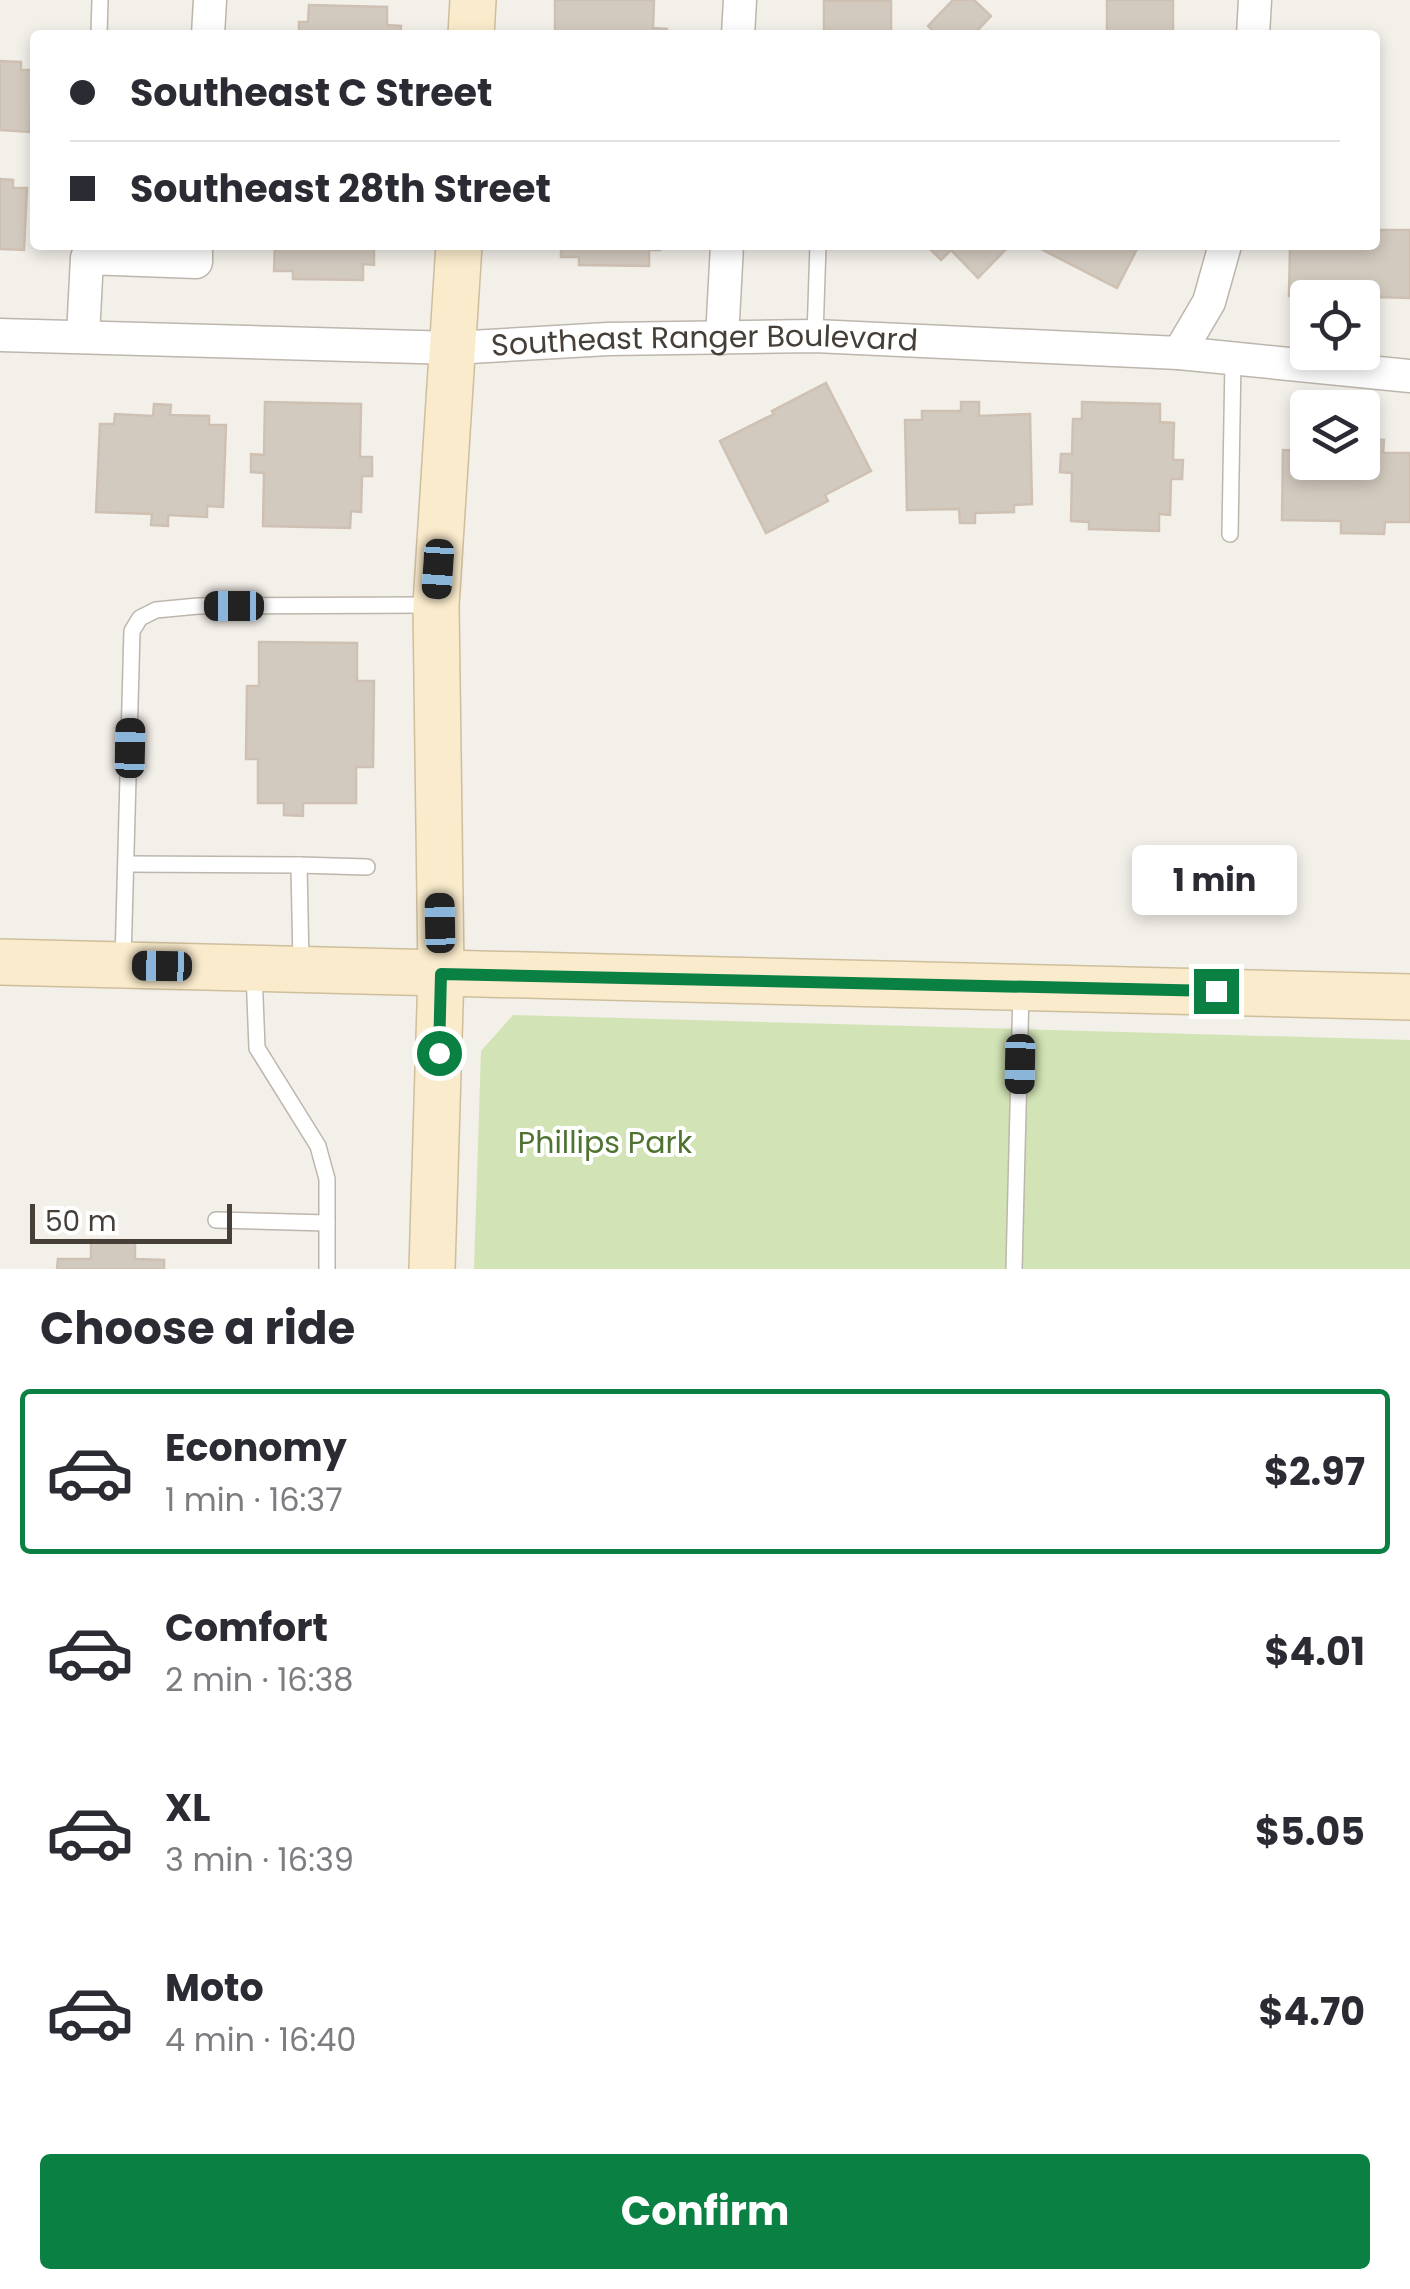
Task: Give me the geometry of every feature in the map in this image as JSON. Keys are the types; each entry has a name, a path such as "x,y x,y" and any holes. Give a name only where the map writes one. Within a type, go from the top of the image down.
{"main road":[{"path":"471,30 473,0"},
{"path":"432,1269 441,974 436,605 459,250"},
{"path":"0,962 1410,997"}],"street":[{"path":"208,30 210,0"},
{"path":"738,30 740,0"},
{"path":"1253,30 1254,0"},
{"path":"83,336 88,252 196,262 196,250"},
{"path":"722,338 727,250"},
{"path":"1179,353 1209,302 1224,250"},
{"name":"Southeast Ranger Boulevard","path":"0,335 454,348 608,339 814,336 1179,353 1410,376"}],"lane":[{"path":"99,30 100,0"},
{"path":"814,336 818,250"},
{"path":"1230,534 1233,360"},
{"path":"123,965 132,631 140,618 156,610 198,606 436,605"},
{"path":"127,864 367,867"},
{"path":"299,865 302,970"},
{"path":"254,968 257,1048 318,1146 327,1179 326,1269"},
{"path":"1014,1269 1021,986"},
{"path":"216,1220 327,1223"}],"green space":[{"name":"Phillips Park","path":"513,1015 1410,1040 1410,1269 474,1269 481,1051"}],"building":[{"path":"555,0 654,0 653,28 667,29 667,30 555,30"},
{"path":"953,0 974,0 991,16 978,30 932,30 928,26"},
{"path":"1107,0 1173,0 1173,30 1107,30"},
{"path":"824,1 891,1 891,30 824,30"},
{"path":"309,5 387,7 387,25 401,26 401,30 299,30 299,22 308,22"},
{"path":"0,61 21,62 21,70 30,70 30,132 0,130"},
{"path":"0,179 13,180 13,188 27,188 24,250 0,249"},
{"path":"1380,230 1410,230 1410,298 1380,297 1380,280 1290,280 1290,296 1290,250 1380,250"},
{"path":"275,250 374,250 374,265 363,264 363,280 293,279 293,271 274,271"},
{"path":"561,250 649,250 649,266 579,265 579,257 561,257"},
{"path":"931,250 951,250 941,260"},
{"path":"951,250 1005,250 978,278"},
{"path":"1043,250 1136,250 1117,288"},
{"path":"826,383 871,471 825,495 828,501 766,533 720,441"},
{"path":"265,402 361,404 360,457 372,457 372,476 362,476 361,512 351,511 350,528 263,526 264,473 251,472 251,454 264,455"},
{"path":"961,402 979,402 979,416 1030,414 1032,504 1014,505 1014,512 975,513 975,523 960,523 959,509 907,510 905,420 922,420 922,411 961,411"},
{"path":"1082,402 1160,404 1160,422 1174,423 1173,460 1183,460 1182,479 1171,479 1170,515 1159,514 1159,531 1089,529 1089,522 1071,521 1072,473 1060,472 1061,454 1072,454 1073,419 1082,419"},
{"path":"154,404 171,405 170,415 209,416 209,425 226,425 223,507 207,506 207,517 168,515 168,526 151,525 152,514 96,512 100,424 114,424 115,414 153,416"},
{"path":"1380,440 1384,440 1383,453 1410,453 1410,522 1385,522 1384,534 1341,533 1341,521 1282,520 1283,450 1290,450 1290,480 1380,480"},
{"path":"259,642 357,643 357,681 374,681 373,767 356,767 356,803 303,803 303,816 284,815 284,803 258,803 258,759 246,759 247,686 259,686"},
{"path":"91,1240 135,1241 135,1259 164,1260 164,1269 57,1269 58,1259 91,1259"}],"route":[{"path":"439,1053 441,974 1216,991"}]}
